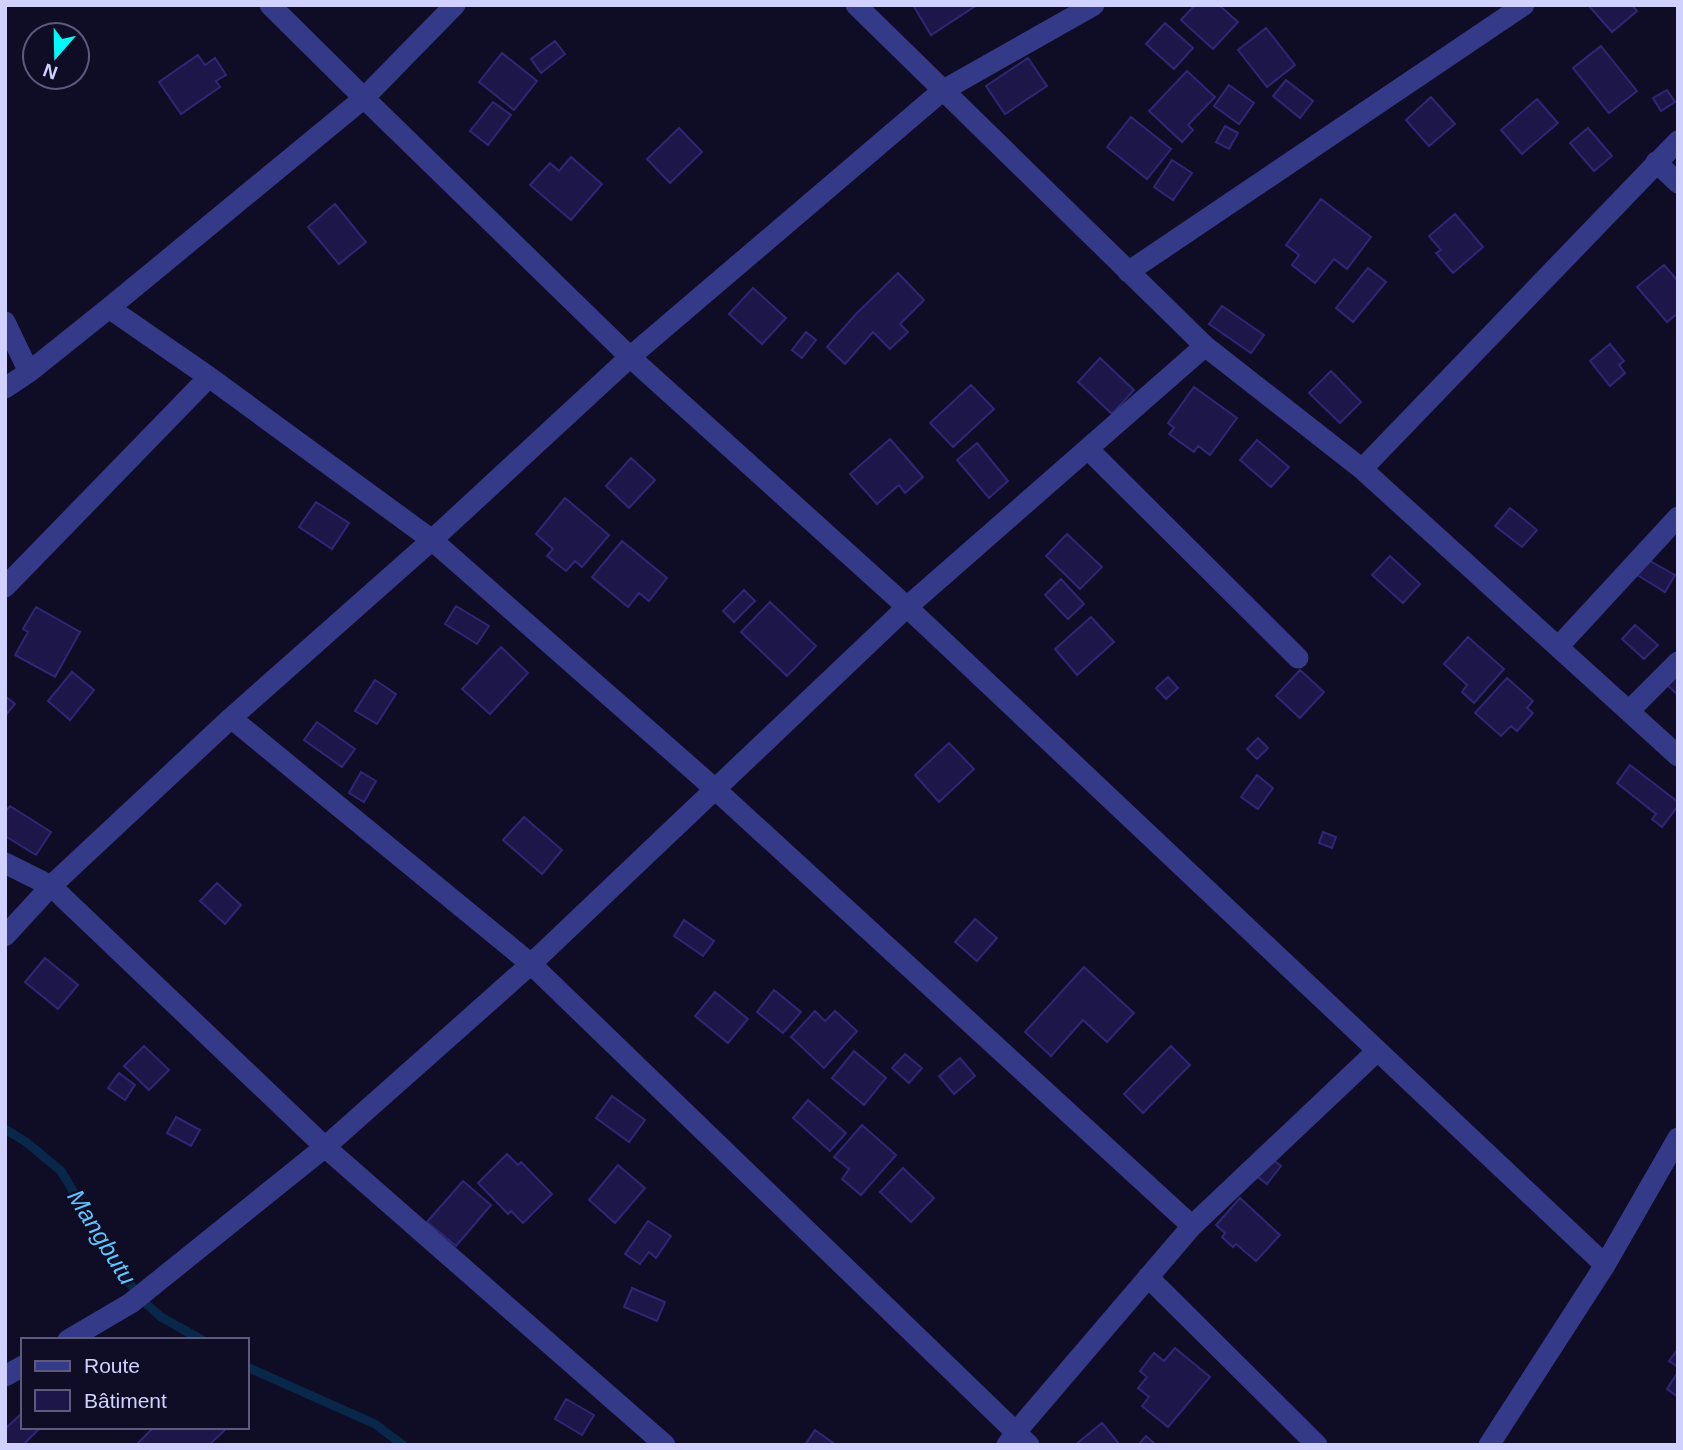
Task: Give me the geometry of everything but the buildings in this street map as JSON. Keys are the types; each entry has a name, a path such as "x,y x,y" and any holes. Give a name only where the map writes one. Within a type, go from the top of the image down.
{"street":[{"path":"270,5 630,357 906,607 1605,1265"},
{"path":"5,388 110,308 363,98 455,5"},
{"path":"856,5 1205,346 1362,469 1678,756"},
{"path":"5,936 51,886 231,718 432,540 630,357 942,91 1094,5"},
{"path":"1128,272 1524,5"},
{"path":"1362,469 1678,141"},
{"path":"1656,162 1678,183"},
{"path":"110,308 432,540 715,789 1192,1226"},
{"path":"5,322 29,372"},
{"path":"71,1338 131,1303 325,1147 531,964 906,607 1205,346"},
{"path":"5,587 209,377"},
{"path":"1088,449 1298,657"},
{"path":"1558,647 1678,517"},
{"path":"1629,711 1678,662"},
{"path":"231,718 531,964 1017,1440 1192,1226 1377,1051"},
{"path":"5,863 51,886 325,1147 665,1445"},
{"path":"1489,1445 1605,1265 1678,1138"},
{"path":"1148,1277 1317,1445"},
{"path":"5,1376 21,1367"}],"waterway":[{"name":"Mangbutu","path":"5,1129 26,1142 61,1171 120,1270 141,1299 161,1317 198,1338"},
{"name":"Mangbutu","path":"248,1367 375,1424 403,1445"}]}
